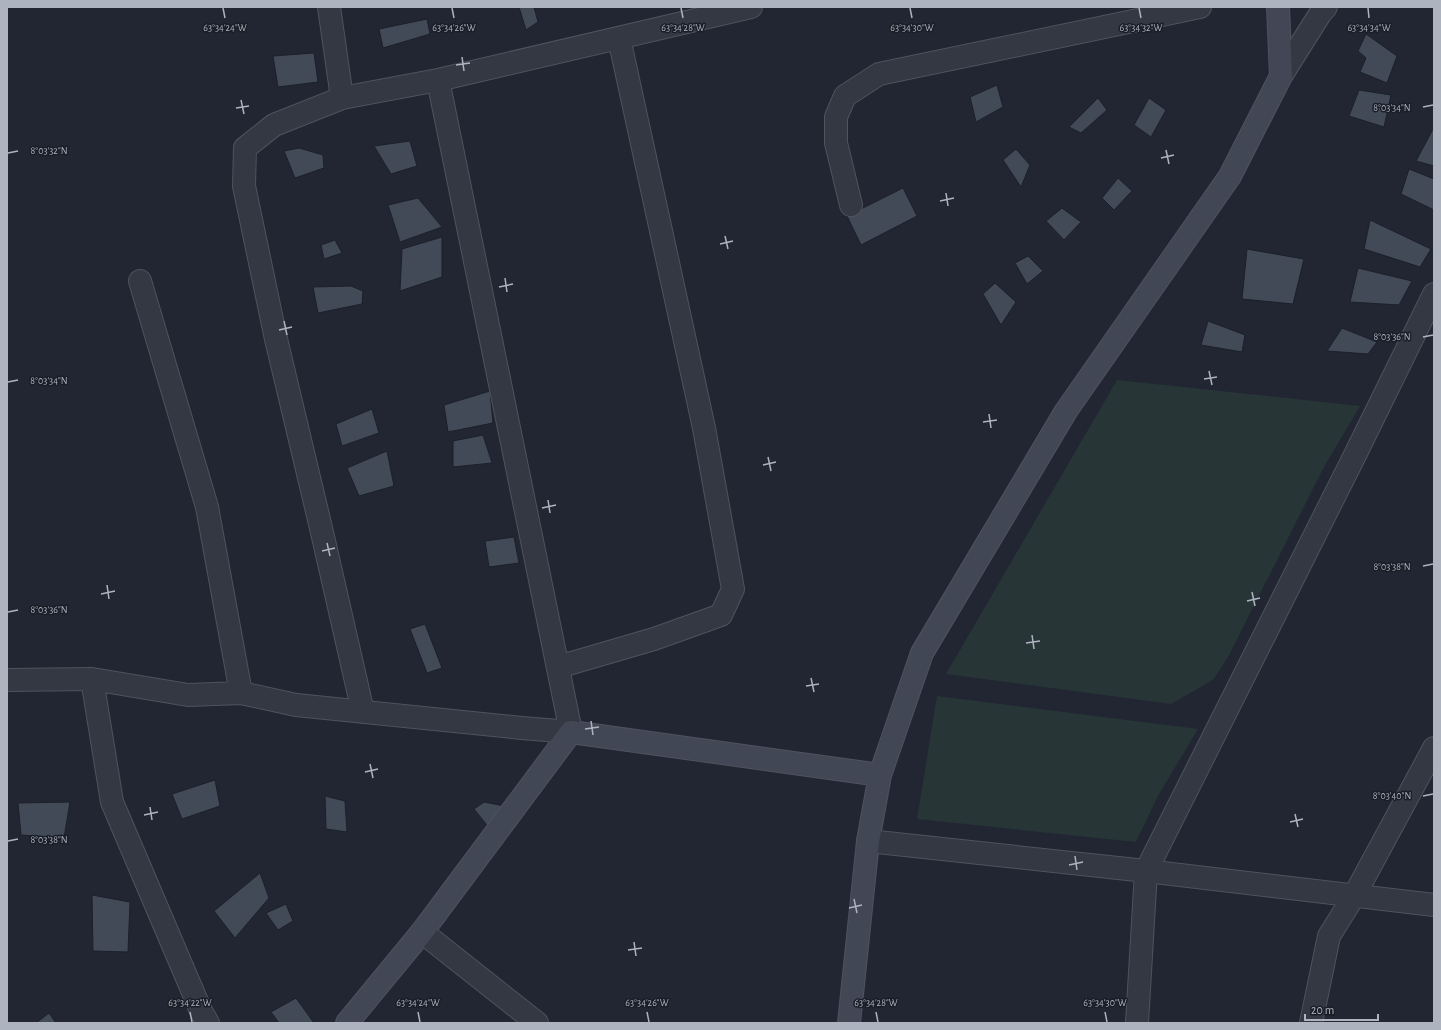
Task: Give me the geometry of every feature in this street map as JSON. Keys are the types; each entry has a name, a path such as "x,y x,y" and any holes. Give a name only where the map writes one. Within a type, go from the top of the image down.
{"street":[{"path":"329,7 342,98"},
{"path":"363,712 276,339 244,186 246,148 274,125 342,98 438,80 751,7"},
{"path":"851,205 836,142 836,117 845,96 879,74 1200,7"},
{"path":"1278,7 1281,76"},
{"path":"849,1023 868,841 880,775 922,653 1066,412 1230,176 1281,76 1320,14 1326,7"},
{"path":"558,667 654,639 721,615 733,589 704,428 620,38"},
{"path":"347,1023 422,932 571,732 438,80"},
{"path":"140,281 207,506 241,693"},
{"path":"1137,1023 1146,871 1355,455 1434,294"},
{"path":"7,680 92,679 188,694 241,693 296,705 571,732 880,775"},
{"path":"92,679 112,802 201,1011 208,1023"},
{"path":"1311,1023 1329,936 1354,896 1434,748"},
{"path":"868,841 1146,871 1434,906"},
{"path":"422,932 537,1023"}],"shaded area":[{"path":"1117,380 1360,406 1324,467 1228,657 1213,680 1171,704 946,674"},
{"path":"937,696 1198,729 1158,796 1136,842 917,819"}],"building":[{"path":"519,7 534,7 538,22 526,30"},
{"path":"427,19 430,34 383,48 379,29"},
{"path":"1366,34 1397,56 1387,83 1360,72 1366,58 1358,51"},
{"path":"314,53 318,82 278,87 273,56"},
{"path":"997,85 1003,107 976,122 970,97"},
{"path":"1359,90 1391,95 1384,127 1349,116"},
{"path":"1098,98 1107,110 1081,133 1069,127"},
{"path":"1149,98 1166,110 1151,137 1134,125"},
{"path":"1433,129 1434,130 1434,166 1416,161"},
{"path":"410,141 417,166 391,174 374,146"},
{"path":"299,148 323,155 324,168 295,178 284,151"},
{"path":"1016,149 1030,165 1021,187 1003,160"},
{"path":"1409,169 1434,179 1434,210 1401,194"},
{"path":"1118,178 1132,191 1114,210 1102,198"},
{"path":"903,188 917,216 861,245 847,216"},
{"path":"418,198 442,227 400,242 388,205"},
{"path":"1062,208 1081,222 1064,240 1046,221"},
{"path":"1370,220 1431,249 1420,267 1364,249"},
{"path":"442,237 442,277 400,291 402,249"},
{"path":"335,240 342,253 324,259 321,245"},
{"path":"1247,249 1304,259 1293,304 1242,299"},
{"path":"1028,256 1043,271 1027,284 1015,263"},
{"path":"1358,268 1412,281 1399,305 1350,302"},
{"path":"995,283 1016,302 1001,325 983,294"},
{"path":"351,286 363,291 362,304 318,313 313,287"},
{"path":"1208,321 1245,335 1242,352 1201,345"},
{"path":"1342,328 1377,342 1368,354 1327,351"},
{"path":"490,391 493,423 448,432 444,405"},
{"path":"372,409 379,433 342,446 336,424"},
{"path":"483,435 492,463 453,467 453,441"},
{"path":"387,451 394,486 359,496 347,468"},
{"path":"514,537 519,563 489,567 485,541"},
{"path":"425,624 442,668 427,673 410,629"},
{"path":"215,780 220,806 182,819 172,794"},
{"path":"325,796 345,801 347,832 326,829"},
{"path":"70,802 64,838 21,835 18,803"},
{"path":"484,802 510,807 490,829 474,809"},
{"path":"260,873 269,898 235,938 214,911"},
{"path":"92,895 130,902 128,952 93,951"},
{"path":"286,904 293,921 278,930 266,913"},
{"path":"296,998 314,1023 279,1023 271,1012"},
{"path":"49,1013 56,1023 36,1023"}]}
